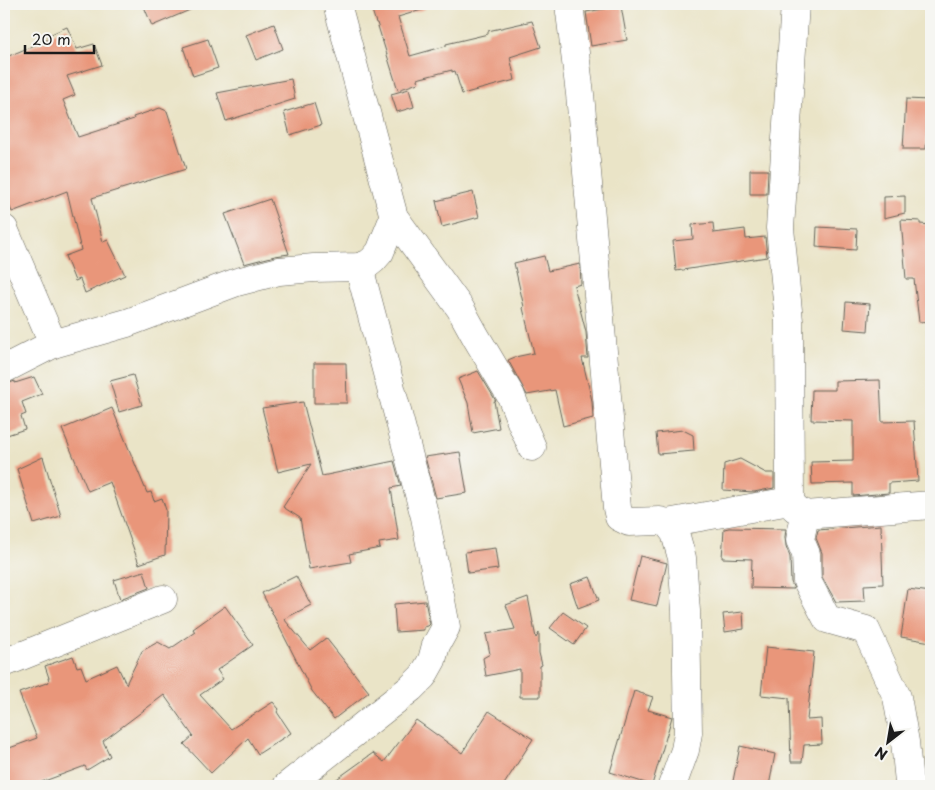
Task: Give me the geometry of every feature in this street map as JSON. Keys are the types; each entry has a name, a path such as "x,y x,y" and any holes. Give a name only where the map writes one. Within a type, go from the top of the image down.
{"street":[{"path":"337,4 394,217 460,308 511,396 532,448"},
{"path":"569,4 580,94 619,517 629,522 660,521 667,523 797,508 931,505"},
{"path":"795,4 780,228 789,321 800,540 806,554 807,581 826,619 866,630 897,698 905,742 907,772 912,786"},
{"path":"4,369 53,344 127,323 237,282 279,271 359,267 368,264 380,252 394,217"},
{"path":"4,229 53,344"},
{"path":"287,786 411,688 423,676 446,627 425,517 359,267"},
{"path":"667,523 675,533 682,558 686,611 688,733 685,750 672,786"},
{"path":"4,662 163,599"}],"building":[{"path":"143,4 204,4 152,26"},
{"path":"370,4 424,4 425,9 398,17 410,56 446,46 446,44 488,34 488,31 532,21 541,47 510,57 515,80 462,94 455,71 452,72 452,70 417,79 418,83 398,90"},
{"path":"621,6 627,40 591,46 586,12"},
{"path":"274,24 283,49 256,60 246,35"},
{"path":"67,27 77,49 94,44 102,65 67,76 75,95 63,100 78,137 134,119 133,117 160,108 167,111 186,169 92,198 103,242 108,240 125,275 85,293 80,279 75,281 65,256 81,250 67,191 12,212 4,193 4,58 49,39 47,36"},
{"path":"208,39 218,68 193,76 183,47"},
{"path":"291,79 295,99 226,121 217,93"},
{"path":"409,89 414,107 397,112 391,94"},
{"path":"906,99 929,100 926,149 903,149"},
{"path":"314,103 321,125 290,135 284,112"},
{"path":"750,170 768,170 767,194 750,194"},
{"path":"473,192 479,217 442,227 436,201"},
{"path":"905,196 905,213 884,218 884,197"},
{"path":"270,199 289,254 244,264 225,214"},
{"path":"901,220 920,221 920,224 931,225 931,321 919,322 914,279 906,279"},
{"path":"713,223 714,233 745,229 746,239 765,237 767,257 676,271 673,241 693,239 692,225"},
{"path":"817,227 857,229 856,250 816,247"},
{"path":"544,256 548,271 580,264 581,284 574,286 586,332 588,358 582,358 592,401 593,418 563,426 555,390 527,395 508,360 534,353 514,263"},
{"path":"846,302 870,304 868,331 844,329"},
{"path":"314,363 346,363 347,403 314,403"},
{"path":"478,371 496,401 494,401 499,428 473,433 468,403 458,379"},
{"path":"133,375 142,405 119,412 110,381"},
{"path":"34,377 42,394 22,402 26,414 21,416 25,429 7,435 4,424 4,385"},
{"path":"880,380 882,422 914,421 918,481 889,483 889,493 853,496 853,483 812,484 811,462 853,461 853,421 811,420 812,390 835,390 835,381"},
{"path":"303,402 322,476 394,461 401,486 391,488 399,540 379,543 380,548 349,554 351,562 309,569 300,518 283,507 311,464 278,472 262,408"},
{"path":"112,408 147,493 151,492 154,501 162,498 166,510 165,555 139,564 110,482 88,491 62,429"},
{"path":"683,430 693,435 694,451 658,454 656,433"},
{"path":"460,452 467,493 436,498 425,457"},
{"path":"43,457 61,516 34,524 17,469"},
{"path":"740,459 766,473 774,473 774,488 754,492 723,490 724,464"},
{"path":"881,525 883,584 864,585 865,601 836,602 822,577 822,553 816,538 818,530"},
{"path":"724,529 786,529 786,546 790,557 791,582 794,589 751,588 752,559 722,558"},
{"path":"495,548 498,569 468,573 465,552"},
{"path":"640,556 667,563 657,606 629,600"},
{"path":"144,571 149,588 120,599 114,580"},
{"path":"296,576 311,605 284,619 310,650 326,638 369,692 334,719 312,691 262,593"},
{"path":"590,577 599,600 578,608 570,584"},
{"path":"908,589 931,592 931,642 901,637"},
{"path":"528,597 536,638 539,633 539,653 542,665 540,666 540,697 520,697 520,669 486,676 483,658 490,654 486,634 515,629 506,605"},
{"path":"425,601 430,624 424,627 424,630 396,632 394,604"},
{"path":"225,606 253,645 217,670 223,679 200,695 231,729 273,702 279,709 277,712 291,733 258,754 248,738 211,773 184,744 193,736 164,695 103,741 110,756 87,770 85,766 31,786 4,786 4,750 37,738 19,693 49,682 45,666 73,656 77,667 81,666 86,679 117,665 126,684 142,651 158,642 170,649 195,632 193,629"},
{"path":"563,612 586,628 574,645 550,628"},
{"path":"743,612 744,629 725,632 723,614"},
{"path":"766,647 814,652 807,720 821,719 822,744 804,745 802,762 791,762 789,698 761,695"},
{"path":"634,691 653,697 648,710 672,717 652,785 610,772"},
{"path":"489,711 533,739 503,786 327,786 373,753 384,762 416,720 462,753"},
{"path":"740,746 775,754 769,786 732,786"}]}
